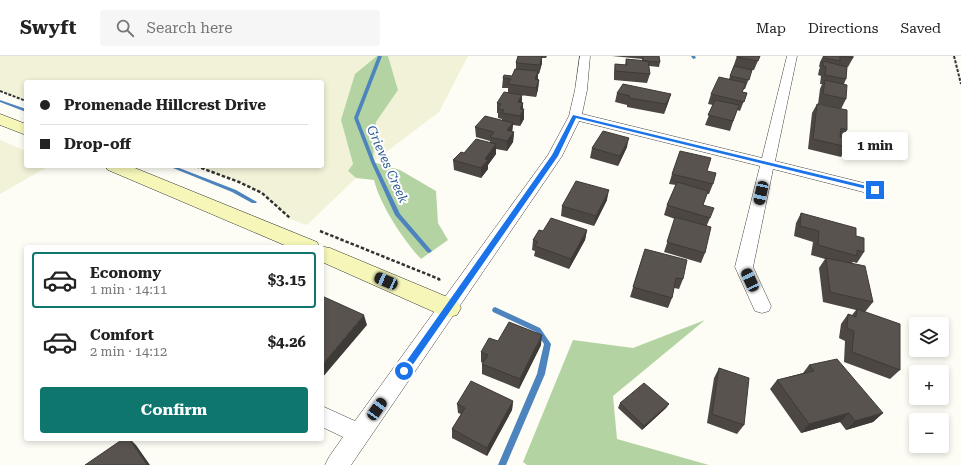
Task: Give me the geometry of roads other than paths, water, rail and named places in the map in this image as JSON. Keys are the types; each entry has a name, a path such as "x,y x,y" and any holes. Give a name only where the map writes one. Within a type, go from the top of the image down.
{"street":[{"path":"337,465 555,156 575,116 582,90 585,56"},
{"path":"762,306 744,267 792,56"},
{"path":"575,116 875,190"},
{"path":"0,119 24,129"},
{"path":"119,168 304,245"},
{"path":"324,254 448,308"},
{"path":"324,417 360,434"}],"waterway":[{"name":"Grieves Creek","path":"380,56 356,118 373,162 398,215 429,251"},
{"path":"0,101 24,110"},
{"path":"175,168 234,191 254,202"},
{"name":"Grieves Creek","path":"495,310 538,330 548,344 541,374 502,465"}]}
